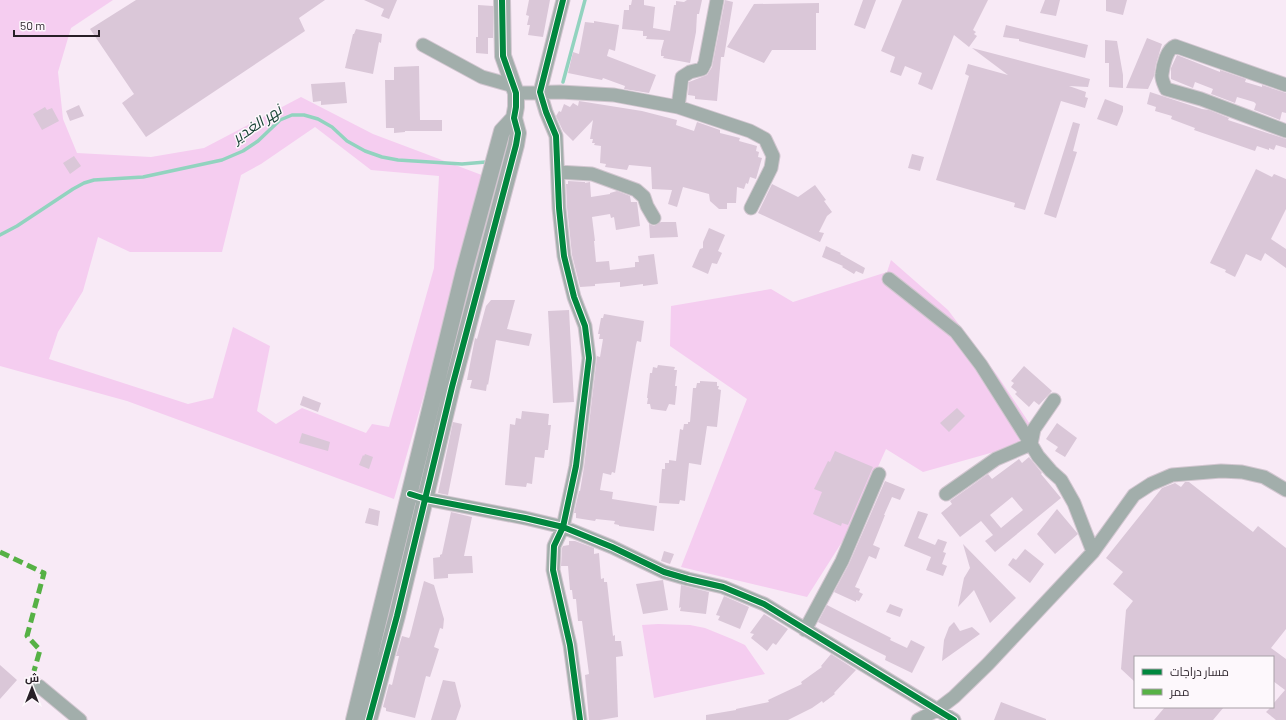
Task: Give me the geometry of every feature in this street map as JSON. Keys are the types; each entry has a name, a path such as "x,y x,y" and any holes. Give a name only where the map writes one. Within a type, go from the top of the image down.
{"street":[{"path":"369,720 397,616 452,386 516,145 518,133 514,118 515,89 503,56 502,0"},
{"path":"564,0 540,92 556,136 559,208 564,256 574,297 585,326 589,358 576,466 563,527 554,546 554,570 570,645 580,720"},
{"path":"678,107 682,78 690,72 702,69 705,62 717,0"},
{"path":"423,45 482,77 515,89 540,92 614,95 678,107 750,131 765,140 773,156 771,168 752,208"},
{"path":"1286,85 1175,46 1169,50 1162,74 1162,80 1166,89 1200,99 1286,131"},
{"path":"354,720 464,271 502,131 514,118"},
{"path":"558,172 592,174 636,190 644,197 654,218"},
{"path":"889,279 956,332 981,365 1038,456 1061,480 1074,503 1093,552"},
{"path":"1031,444 1034,429 1054,400"},
{"path":"946,494 996,459 1031,444"},
{"path":"918,720 937,710 954,697 988,664 1093,552 1134,495 1151,484 1172,475 1221,471 1242,472 1264,478 1286,490"},
{"path":"805,630 842,561 879,474"},
{"path":"410,494 426,499 525,518 563,527 612,547 664,572 723,587 764,604 805,630 829,642 954,720"},
{"path":"39,686 80,720"}],"shaded area":[{"path":"0,0 113,0 71,28 58,72 63,119 77,153 151,157 204,148 301,97 373,134 487,177 394,499 127,401 0,366","holes":["315,127 371,170 439,176 434,268 389,427 372,424 366,433 302,408 276,424 257,411 270,346 233,327 213,398 188,404 49,359 58,332 83,291 98,237 130,252 222,252 241,175 261,164"]},
{"path":"891,260 948,310 997,375 1040,439 923,472 886,449 849,531 807,597 681,567 747,399 670,346 671,306 771,289 793,302 887,272"},
{"path":"642,625 690,625 705,628 745,645 765,674 654,698"}],"building":[{"path":"136,0 325,0 299,18 305,31 146,137 122,103 134,94 90,29"},
{"path":"364,0 397,0 389,19 381,16 384,9"},
{"path":"529,0 550,0 543,37 528,35 530,25 527,25 529,16 526,15"},
{"path":"632,0 644,0 644,5 655,7 653,28 670,31 676,1 684,2 687,0 702,0 699,14 697,14 696,32 690,63 663,58 664,56 661,56 661,51 664,40 646,39 647,36 643,36 643,31 622,29 624,10 629,10 629,5 631,5"},
{"path":"725,0 733,2 724,57 721,57 717,101 695,99 695,96 688,95 689,82 707,75 712,67"},
{"path":"863,0 876,0 865,29 854,25"},
{"path":"902,0 988,0 973,30 976,32 974,34 977,36 969,47 954,35 932,90 918,84 922,73 905,66 901,76 890,72 895,57 881,51"},
{"path":"1045,0 1060,0 1056,16 1040,13"},
{"path":"1106,0 1127,0 1123,15 1106,11"},
{"path":"819,3 819,13 816,13 816,50 772,50 764,63 727,47 754,4"},
{"path":"478,5 493,6 493,38 488,38 488,54 476,53 476,37 478,37"},
{"path":"594,21 619,25 615,51 609,49 607,56 656,75 649,93 624,89 625,86 603,78 602,80 568,73 573,52 579,54 585,22 594,23"},
{"path":"1006,25 1088,45 1085,58 1019,41 1019,39 1003,37"},
{"path":"356,29 382,34 373,74 345,68 353,34"},
{"path":"1147,38 1162,44 1154,76 1148,89 1126,88"},
{"path":"1105,40 1117,41 1123,75 1123,88 1109,87 1109,63 1105,63"},
{"path":"972,48 1090,79 1088,87 1069,86 1086,92 1085,97 1088,98 1085,108 1061,101 1025,210 1014,207 1015,203 936,180 969,76 965,74 968,64 1008,75"},
{"path":"1177,55 1220,72 1220,70 1246,79 1245,82 1262,87 1262,85 1286,93 1286,113 1282,112 1280,120 1254,110 1256,104 1254,102 1237,97 1235,103 1211,94 1213,89 1195,82 1193,88 1171,79 1171,68"},
{"path":"419,66 420,120 442,120 442,131 405,131 394,133 394,128 386,128 385,80 394,80 394,67"},
{"path":"345,82 347,103 321,105 321,101 313,102 311,84"},
{"path":"1150,92 1209,110 1229,118 1228,120 1286,139 1286,148 1276,145 1274,150 1269,148 1269,150 1257,146 1255,151 1194,130 1195,128 1171,119 1172,116 1155,111 1156,107 1147,104"},
{"path":"1105,99 1123,106 1123,111 1117,126 1097,119"},
{"path":"579,101 642,111 677,120 676,125 694,131 697,122 720,130 720,133 740,138 739,141 757,146 756,151 759,152 758,157 762,158 756,179 750,177 748,184 746,183 744,189 737,187 736,203 727,203 727,209 719,209 710,201 709,194 683,187 677,207 668,204 672,190 652,189 651,167 629,165 627,170 605,167 606,164 600,163 601,146 594,145 595,143 592,143 593,139 590,139 593,120 573,141 563,131 556,116 559,111 561,112 564,104 570,107 573,103 578,106"},
{"path":"79,105 84,116 70,121 66,111"},
{"path":"45,107 47,110 52,108 59,121 42,130 33,114"},
{"path":"1073,122 1080,124 1073,151 1077,152 1056,218 1044,214"},
{"path":"912,154 924,157 920,171 908,168"},
{"path":"74,156 81,166 70,174 63,163"},
{"path":"1256,169 1272,177 1274,174 1286,179 1286,209 1271,239 1286,249 1286,268 1265,253 1261,261 1246,254 1235,277 1225,272 1226,270 1210,263"},
{"path":"568,181 585,183 590,182 591,197 610,194 617,191 630,196 631,202 637,202 640,226 616,230 614,217 611,218 610,214 592,217 596,262 609,261 610,270 635,267 635,262 639,262 638,256 654,254 658,284 620,287 620,282 580,287 572,255 567,207 566,184 568,184"},
{"path":"772,184 798,197 815,185 826,200 824,201 832,212 827,216 819,232 824,233 820,242 758,213"},
{"path":"661,222 676,222 678,237 650,238 649,224 654,226"},
{"path":"709,228 725,235 718,251 722,253 717,264 712,263 708,274 692,267 700,249 703,248 703,242"},
{"path":"826,246 841,253 840,254 865,268 863,274 856,271 854,274 842,267 843,266 822,257"},
{"path":"491,300 515,300 507,329 532,334 529,346 496,340 486,391 470,388 472,380 467,380 475,338 477,339 486,306"},
{"path":"569,310 574,402 553,403 548,311"},
{"path":"604,314 644,321 641,342 637,341 636,345 615,473 612,472 611,475 603,473 600,490 613,492 612,499 657,506 654,531 619,526 614,524 615,521 596,519 595,521 576,518 576,513 574,513 584,467 597,356 600,357 603,339 599,339 600,334 598,334 601,318 603,318"},
{"path":"658,365 675,367 674,370 677,370 675,405 669,404 666,411 651,409 650,404 647,404 650,373 652,373 653,367 657,368"},
{"path":"1024,366 1052,391 1039,405 1034,401 1029,407 1015,394 1017,392 1011,387 1014,383 1011,381"},
{"path":"700,381 717,382 717,386 719,386 718,389 721,390 717,427 707,426 701,465 689,463 685,501 680,500 679,504 659,503 662,469 665,469 665,463 669,463 669,460 676,461 680,429 683,430 684,424 688,424 688,422 690,422 693,388 696,388 697,383 700,383"},
{"path":"303,396 321,403 318,412 300,405"},
{"path":"957,408 965,416 949,432 940,423"},
{"path":"522,411 549,414 548,425 551,425 548,450 545,450 544,458 535,457 532,484 527,483 526,487 505,485 510,424 515,425 516,418 521,419"},
{"path":"453,422 462,424 448,495 438,493"},
{"path":"1057,423 1077,438 1065,457 1055,451 1058,447 1046,439"},
{"path":"302,433 330,442 328,451 299,443"},
{"path":"835,451 873,467 848,525 842,523 841,526 813,514 822,492 814,489 828,461 830,462"},
{"path":"365,454 373,457 369,469 359,465 363,455 364,456"},
{"path":"1029,457 1061,498 995,552 985,541 993,535 981,521 960,537 941,513 952,504 950,501 988,474 992,479 1019,459 1022,463","holes":["1012,497 1023,510 1001,528 990,515"]},
{"path":"885,481 905,489 900,500 892,497 884,515 873,545 880,548 876,559 869,556 855,587 860,589 859,592 863,594 859,601 856,600 856,602 834,592 849,564"},
{"path":"1185,482 1189,482 1253,532 1258,526 1286,548 1286,629 1271,648 1286,659 1286,720 1276,720 1266,712 1270,708 1274,708 1274,703 1285,690 1274,682 1274,656 1134,656 1134,681 1121,669 1126,610 1133,601 1113,584 1123,572 1106,558 1162,488 1175,483 1181,487"},
{"path":"369,508 380,511 378,526 365,523"},
{"path":"1057,509 1078,534 1055,554 1037,534"},
{"path":"918,511 928,514 918,538 935,545 938,539 947,542 943,552 946,553 942,564 947,566 943,576 926,570 931,557 904,546"},
{"path":"451,512 472,517 464,556 472,556 473,573 448,574 448,578 434,579 433,558 440,557 442,554"},
{"path":"569,541 575,541 594,548 594,554 599,553 601,579 604,578 604,582 607,582 613,636 615,635 615,641 621,641 623,656 616,657 618,717 589,720 585,675 589,674 582,621 578,621 576,599 573,599 572,590 570,590 568,566 561,566 562,548 563,546 569,545"},
{"path":"963,544 1016,598 990,623 974,590 958,607 964,578 970,568"},
{"path":"1025,549 1044,564 1030,583 1008,565 1013,558 1016,560"},
{"path":"664,551 674,554 670,564 661,561"},
{"path":"663,580 668,610 643,614 636,584"},
{"path":"424,581 434,585 444,619 443,629 440,628 434,647 439,649 430,677 426,676 415,718 386,711 386,708 383,707 389,684 392,685 399,656 396,656 402,636 409,638 410,636"},
{"path":"681,585 709,592 706,614 680,611"},
{"path":"724,596 749,607 740,629 718,620 720,616 716,615"},
{"path":"890,604 903,609 900,617 886,612"},
{"path":"827,605 891,638 890,640 907,648 911,640 925,647 912,673 885,660 886,656 818,622"},
{"path":"764,614 788,629 776,645 773,643 767,651 751,638 754,634 750,633"},
{"path":"954,622 960,631 972,627 980,634 942,661 944,640 949,627"},
{"path":"831,654 856,670 834,693 835,694 823,703 822,701 812,708 788,720 706,720 706,715 769,702 768,700 802,684 801,682 822,667 821,666"},
{"path":"0,665 17,680 0,699"},
{"path":"443,680 455,682 461,706 456,720 431,720"},
{"path":"1001,702 1046,719 1046,720 994,720"},
{"path":"1164,708 1223,708 1213,720 1154,720"}],"waterway":[{"name":"نهر الغدير","path":"563,82 585,0"},
{"name":"نهر الغدير","path":"0,235 17,226 84,183 94,180 143,177 222,160 243,151 258,141 280,120 292,115 304,115 318,119 332,127 347,141 365,151 382,157 398,160 462,164 486,162"}],"marked path":[{"path":"0,552 44,573 27,636 40,650 34,671"}],"cycle path":[{"path":"369,720 397,616 452,387 516,145 518,133 514,118 516,93 503,56 502,0"},
{"path":"563,0 540,92 556,136 559,208 564,256 574,297 585,326 589,358 576,466 563,527 554,546 553,570 570,645 580,720"},
{"path":"410,494 426,499 525,518 563,527 612,547 664,572 723,587 764,604 954,720"}]}
